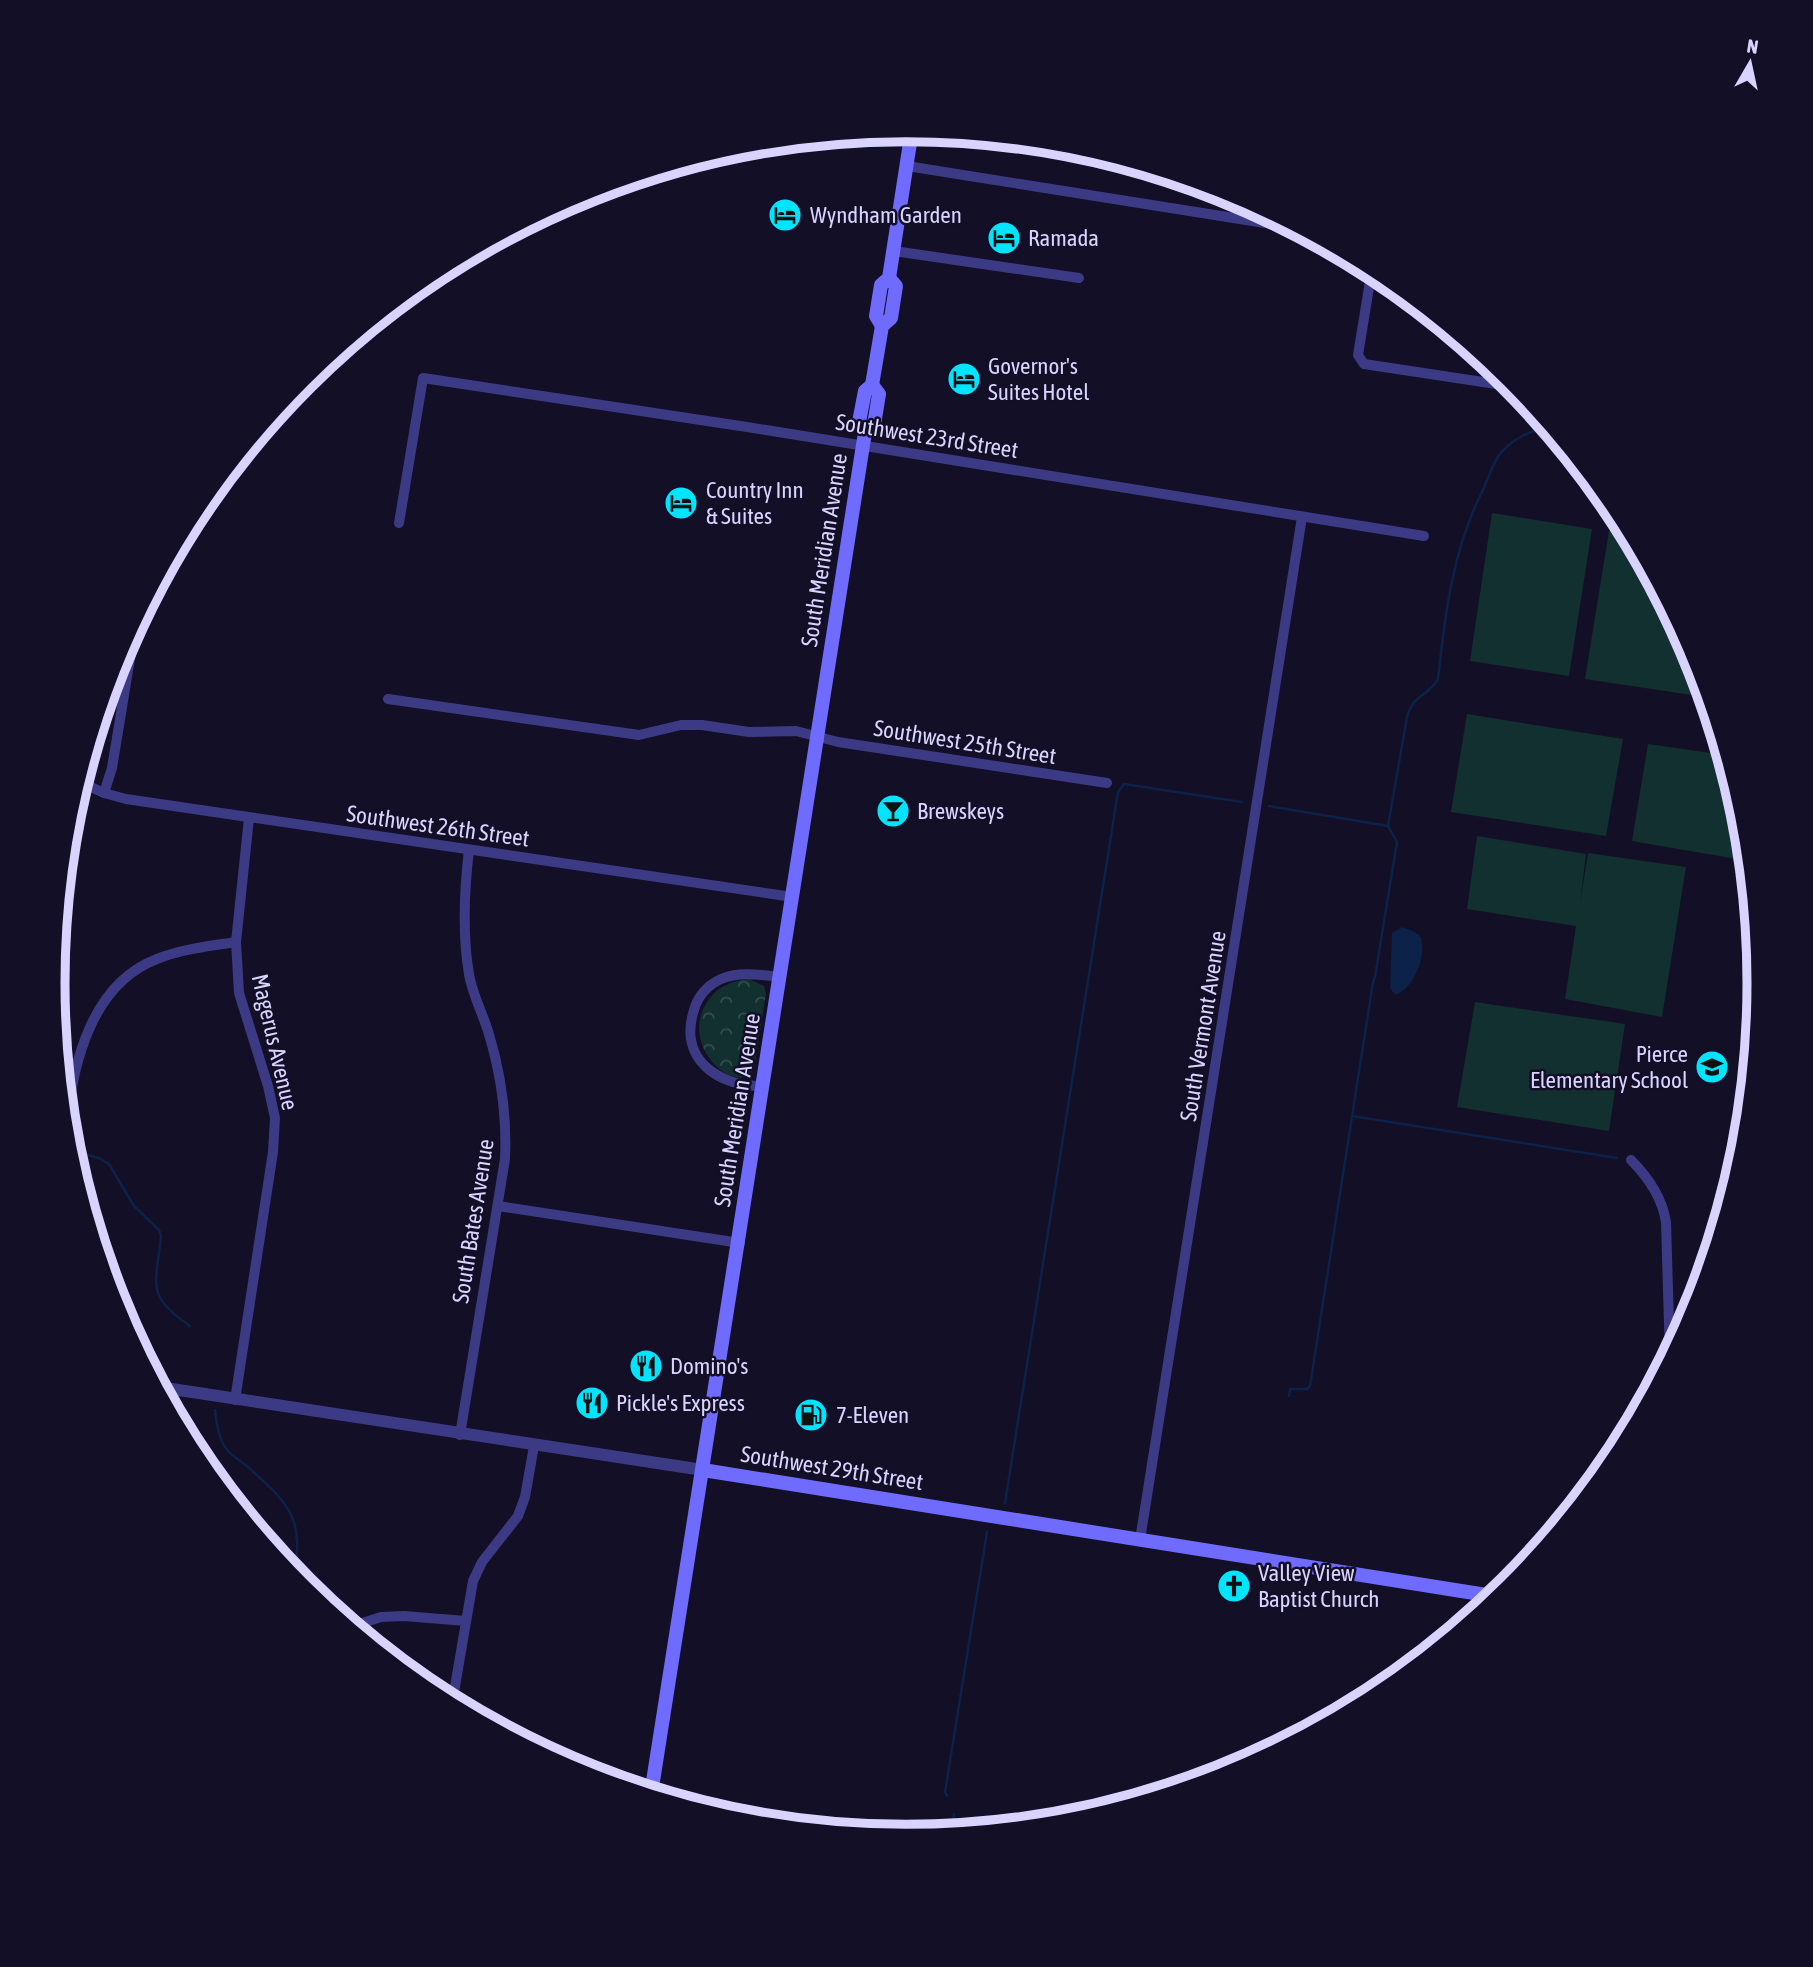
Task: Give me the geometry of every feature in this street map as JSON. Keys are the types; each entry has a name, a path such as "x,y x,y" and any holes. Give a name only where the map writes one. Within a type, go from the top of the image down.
{"main road":[{"name":"South Meridian Avenue","path":"653,1786 864,439 859,422 864,391 873,385 882,326 876,316 881,285 889,278 910,142"},
{"name":"Southwest 29th Street","path":"703,1470 1485,1595"}],"street":[{"path":"907,166 1267,223"},
{"path":"894,251 1079,278"},
{"path":"1370,282 1358,355 1364,364 1498,384"},
{"name":"Southwest 23rd Street","path":"399,523 423,378 864,439 1302,517 1424,536"},
{"name":"South Vermont Avenue","path":"1140,1540 1302,517"},
{"path":"104,793 112,768 130,659"},
{"name":"Southwest 25th Street","path":"388,699 639,735 681,725 702,725 749,732 796,731 838,742 1107,783"},
{"name":"Southwest 26th Street","path":"88,786 126,799 793,897"},
{"name":"Magerus Avenue","path":"234,1400 273,1152 275,1118 268,1086 239,993 236,942 248,818"},
{"name":"South Bates Avenue","path":"460,1435 488,1251 498,1206 507,1125 502,1089 489,1034 470,978 466,951 464,895 469,850"},
{"path":"72,1088 80,1049 98,1010 124,978 155,959 195,948 236,942"},
{"path":"764,1086 741,1084 713,1074 695,1056 688,1027 695,1005 708,986 724,977 780,977"},
{"path":"1631,1160 1643,1167 1664,1208 1669,1338"},
{"path":"498,1206 740,1242"},
{"name":"Southwest 29th Street","path":"170,1389 703,1470"},
{"path":"454,1692 473,1581 482,1562 518,1516 525,1497 534,1446"},
{"path":"361,1624 381,1617 404,1616 466,1621"}],"green space":[{"path":"1492,513 1592,529 1569,676 1470,661"},
{"path":"1609,531 1616,532 1661,611 1693,686 1692,695 1585,679"},
{"path":"1467,714 1623,739 1606,836 1451,812"},
{"path":"1648,744 1716,754 1739,859 1632,841"},
{"path":"1477,836 1586,854 1580,904 1588,853 1686,867 1662,1017 1565,999 1576,926 1467,909"},
{"path":"749,979 764,986 766,994 754,1068 746,1076 735,1077 723,1072 712,1062 704,1048 699,1032 701,1015 710,998 718,990 732,982"},
{"path":"1475,1002 1625,1024 1609,1131 1457,1107"}],"water":[{"path":"1402,927 1420,936 1422,954 1413,980 1402,992 1395,995 1390,988 1392,933"}],"waterway":[{"path":"1289,1396 1290,1389 1307,1389 1310,1386 1397,842 1388,826 1407,717 1417,699 1430,690 1438,679 1447,606 1457,558 1494,463 1515,440 1541,430"},
{"path":"1005,1503 1118,792 1124,784 1242,802"},
{"path":"1269,806 1388,826"},
{"path":"1352,1116 1617,1158"},
{"path":"82,1154 109,1164 134,1206 159,1230 161,1236 157,1288 166,1306 190,1326"},
{"path":"215,1410 219,1434 227,1450 275,1493 291,1515 297,1540 296,1563"},
{"path":"947,1796 945,1792 987,1532"},
{"path":"953,1823 954,1814"}],"place":[{"name":"Wyndham Garden","path":"785,215"},
{"name":"Ramada","path":"1004,238"},
{"name":"Governor's Suites Hotel","path":"964,379"},
{"name":"Country Inn & Suites","path":"681,503"},
{"name":"Brewskeys","path":"893,811"},
{"name":"Pierce Elementary School","path":"1712,1067"},
{"name":"Domino's","path":"646,1366"},
{"name":"Pickle's Express","path":"592,1403"},
{"name":"7-Eleven","path":"811,1415"},
{"name":"Valley View Baptist Church","path":"1234,1586"}]}
